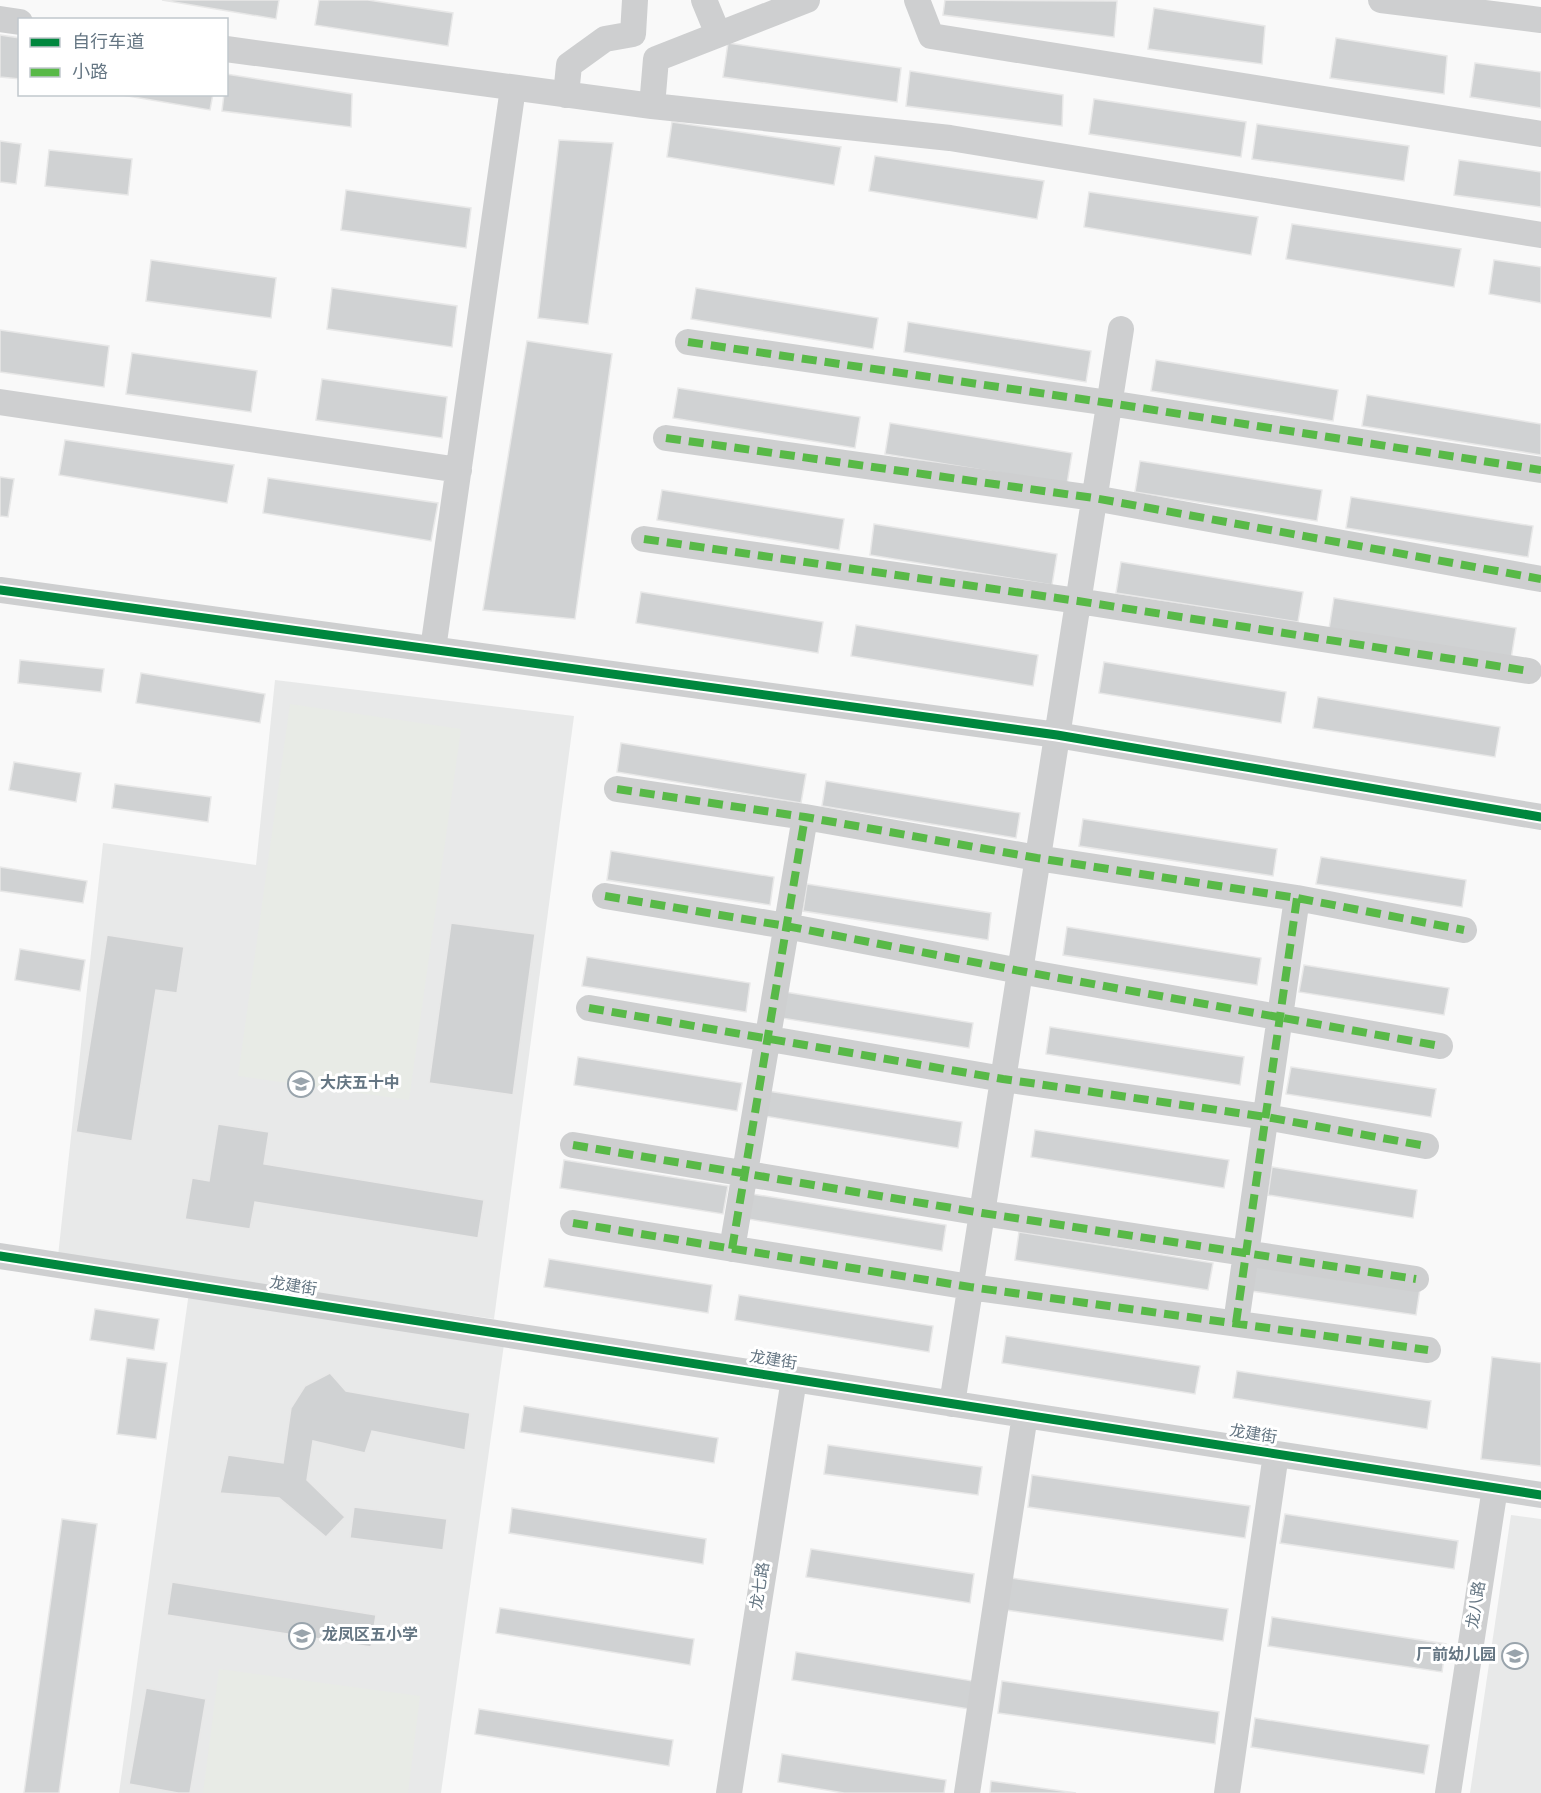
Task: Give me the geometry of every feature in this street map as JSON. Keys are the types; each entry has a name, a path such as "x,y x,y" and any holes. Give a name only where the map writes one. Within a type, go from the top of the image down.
{"street":[{"path":"635,0 633,34 656,59 652,106"},
{"path":"704,0 718,34"},
{"path":"656,59 807,0"},
{"path":"917,0 932,36 1541,134"},
{"path":"1381,0 1541,20"},
{"path":"0,19 18,22"},
{"path":"566,95 569,65 605,39 633,34"},
{"path":"228,50 652,106 950,138 1541,235"},
{"path":"433,650 513,88"},
{"path":"952,1404 1120,329"},
{"path":"688,342 1109,403 1541,470"},
{"path":"0,402 459,470"},
{"path":"666,438 1094,498 1541,579"},
{"path":"644,538 1078,601 1529,671"},
{"path":"0,590 1057,735 1541,817"},
{"path":"617,789 1298,898 1464,930"},
{"path":"732,1249 804,818"},
{"path":"605,896 786,926 1020,971 1440,1046"},
{"path":"1236,1323 1298,898"},
{"path":"589,1008 1003,1079 1266,1117 1426,1146"},
{"path":"573,1145 982,1213 1416,1279"},
{"path":"573,1223 970,1287 1428,1350"},
{"name":"龙建街","path":"0,1256 1541,1495"},
{"name":"龙七路","path":"729,1793 794,1379"},
{"path":"967,1793 1025,1415"},
{"path":"1227,1793 1276,1454"},
{"name":"龙八路","path":"1448,1793 1495,1488"}],"shaded area":[{"name":"大庆五十中","path":"275,680 574,716 494,1319 58,1256 103,843 256,865"},
{"path":"290,704 461,729 409,1100 238,1076"},
{"name":"龙凤区五小学","path":"189,1292 505,1337 441,1793 119,1793"},
{"name":"厂前幼儿园","path":"1511,1515 1541,1519 1541,1793 1470,1793"},
{"path":"219,1669 420,1696 408,1793 203,1793"}],"building":[{"path":"162,0 279,0 276,19"},
{"path":"319,0 368,0 453,13 448,46 315,25"},
{"path":"945,0 1117,1 1114,37 943,15"},
{"path":"1154,8 1265,26 1262,64 1148,49"},
{"path":"0,35 18,38 18,79 0,77"},
{"path":"1336,38 1447,56 1444,94 1330,78"},
{"path":"728,43 901,68 897,102 723,77"},
{"path":"1475,63 1541,72 1541,108 1470,97"},
{"path":"910,71 1063,95 1062,126 906,106"},
{"path":"228,74 352,94 351,127 222,111 224,96 228,96"},
{"path":"128,96 213,96 210,110"},
{"path":"1094,99 1246,122 1241,157 1089,134"},
{"path":"672,122 841,147 834,185 667,157"},
{"path":"1257,124 1409,146 1404,181 1252,159"},
{"path":"559,140 613,143 588,324 538,318"},
{"path":"0,141 21,144 16,184 0,182"},
{"path":"49,150 132,159 128,195 45,186"},
{"path":"875,156 1044,181 1037,219 869,191"},
{"path":"1459,160 1541,172 1541,207 1454,195"},
{"path":"346,190 471,208 466,248 341,230"},
{"path":"1089,192 1258,217 1251,255 1084,227"},
{"path":"1292,224 1461,249 1454,287 1286,259"},
{"path":"151,260 276,278 271,318 146,301"},
{"path":"1494,260 1541,267 1541,303 1489,294"},
{"path":"332,288 457,306 452,347 327,329"},
{"path":"696,288 878,318 873,349 691,319"},
{"path":"908,322 1091,351 1086,382 904,352"},
{"path":"0,330 109,346 104,387 0,372"},
{"path":"527,341 612,354 575,619 483,610"},
{"path":"132,353 257,371 251,412 126,394"},
{"path":"1156,360 1338,390 1333,421 1151,391"},
{"path":"322,379 447,397 442,438 316,420"},
{"path":"678,388 860,417 855,448 673,418"},
{"path":"1367,395 1541,424 1541,455 1362,426"},
{"path":"890,423 1072,453 1067,484 885,454"},
{"path":"65,440 234,465 227,503 59,475"},
{"path":"1140,461 1322,490 1317,521 1135,492"},
{"path":"0,477 14,479 8,517 0,516"},
{"path":"268,478 438,503 431,541 263,513"},
{"path":"662,490 844,519 839,550 657,520"},
{"path":"1351,497 1533,526 1528,557 1346,528"},
{"path":"874,524 1057,554 1052,585 870,555"},
{"path":"1121,562 1303,592 1298,622 1116,593"},
{"path":"641,592 823,622 818,653 636,623"},
{"path":"1334,598 1516,628 1511,659 1329,629"},
{"path":"856,625 1038,655 1033,686 851,656"},
{"path":"20,660 104,669 101,692 18,683"},
{"path":"1104,662 1286,692 1281,723 1099,693"},
{"path":"141,673 265,694 260,723 136,703"},
{"path":"1318,697 1500,727 1495,757 1313,728"},
{"path":"621,743 806,774 801,803 617,772"},
{"path":"14,762 81,773 76,802 9,790"},
{"path":"826,781 1020,813 1016,838 822,806"},
{"path":"115,784 211,797 208,822 112,808"},
{"path":"1083,819 1277,849 1273,876 1079,846"},
{"path":"611,851 774,877 770,905 607,880"},
{"path":"1321,857 1466,880 1462,907 1316,884"},
{"path":"0,867 87,881 83,903 0,891"},
{"path":"807,884 991,913 988,940 803,911"},
{"path":"451,923 535,934 513,1095 429,1083"},
{"path":"1067,927 1261,958 1257,985 1063,955"},
{"path":"107,935 184,947 177,993 156,990 132,1141 76,1132"},
{"path":"20,949 85,960 80,991 15,980"},
{"path":"587,957 750,983 746,1012 582,986"},
{"path":"1304,965 1449,988 1444,1015 1299,992"},
{"path":"779,991 973,1023 969,1048 775,1017"},
{"path":"1050,1027 1244,1057 1240,1085 1046,1054"},
{"path":"578,1057 742,1083 737,1111 574,1085"},
{"path":"1291,1067 1436,1089 1431,1117 1286,1094"},
{"path":"768,1091 962,1122 958,1148 764,1116"},
{"path":"218,1124 269,1132 264,1164 484,1200 478,1238 255,1202 250,1229 185,1219 192,1178 209,1181"},
{"path":"1035,1130 1229,1160 1224,1188 1031,1157"},
{"path":"564,1160 728,1186 723,1214 560,1188"},
{"path":"1272,1167 1417,1190 1413,1218 1268,1195"},
{"path":"752,1194 946,1225 942,1251 748,1219"},
{"path":"1019,1232 1213,1263 1208,1290 1015,1260"},
{"path":"549,1259 712,1285 708,1313 544,1287"},
{"path":"1255,1265 1420,1289 1416,1315 1251,1291"},
{"path":"739,1295 933,1326 929,1352 735,1320"},
{"path":"95,1309 159,1319 154,1350 90,1340"},
{"path":"1006,1336 1200,1366 1195,1394 1002,1363"},
{"path":"1492,1357 1541,1363 1541,1466 1481,1459"},
{"path":"127,1358 167,1363 156,1439 117,1434"},
{"path":"1237,1371 1431,1401 1427,1429 1233,1398"},
{"path":"330,1373 346,1391 470,1413 465,1450 372,1431 365,1453 313,1441 307,1480 345,1517 326,1537 279,1498 220,1493 228,1455 283,1463 291,1408 305,1386"},
{"path":"524,1406 718,1438 714,1463 520,1432"},
{"path":"828,1445 982,1467 978,1495 824,1474"},
{"path":"1032,1475 1250,1506 1245,1538 1028,1507"},
{"path":"354,1507 447,1519 443,1550 350,1538"},
{"path":"512,1508 706,1539 703,1564 509,1533"},
{"path":"1285,1514 1458,1541 1454,1569 1280,1543"},
{"path":"62,1519 97,1524 59,1793 24,1793"},
{"path":"811,1549 974,1574 970,1603 806,1577"},
{"path":"1011,1578 1228,1609 1223,1641 1006,1610"},
{"path":"172,1582 376,1615 371,1647 167,1615"},
{"path":"500,1608 694,1639 690,1665 496,1633"},
{"path":"1272,1617 1446,1644 1442,1672 1268,1646"},
{"path":"796,1652 973,1681 969,1709 792,1680"},
{"path":"1002,1681 1219,1712 1215,1744 998,1713"},
{"path":"146,1688 206,1699 190,1793 129,1784"},
{"path":"479,1709 673,1740 669,1766 475,1734"},
{"path":"1255,1718 1429,1745 1424,1774 1251,1747"},
{"path":"782,1754 946,1780 944,1793 844,1793 778,1782"},
{"path":"991,1781 1076,1793 990,1793"}],"marked path":[{"path":"688,342 1109,403 1541,470"},
{"path":"666,438 1094,498 1541,579"},
{"path":"644,539 1078,601 1529,671"},
{"path":"617,789 805,817 1037,858 1297,898 1464,930"},
{"path":"732,1249 805,817"},
{"path":"605,896 786,926 1020,971 1440,1046"},
{"path":"1236,1323 1297,898"},
{"path":"589,1008 1003,1079 1266,1117 1426,1146"},
{"path":"573,1145 982,1213 1416,1279"},
{"path":"573,1223 970,1287 1428,1350"}],"cycle path":[{"path":"0,590 1057,735 1541,817"},
{"path":"0,1256 1541,1495"}],"place":[{"name":"大庆五十中","path":"301,1084"},
{"name":"龙凤区五小学","path":"302,1636"},
{"name":"厂前幼儿园","path":"1515,1656"}]}
